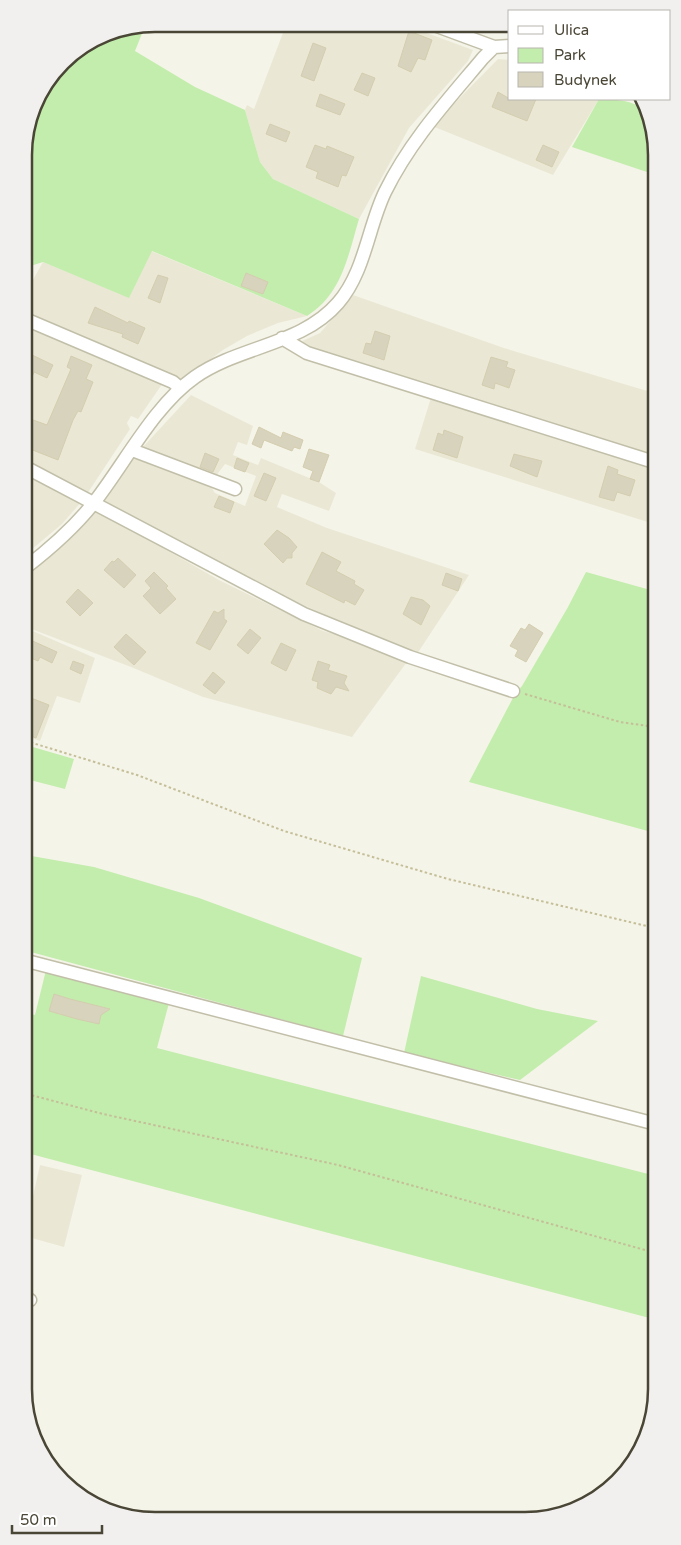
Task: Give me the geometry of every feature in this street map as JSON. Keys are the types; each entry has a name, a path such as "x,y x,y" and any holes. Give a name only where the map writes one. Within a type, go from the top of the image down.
{"street":[{"path":"454,32 494,47 508,46"},
{"path":"33,562 72,528 94,502 180,388 215,364 300,332 324,317 339,302 354,277 376,214 400,165 427,124 494,47"},
{"path":"33,322 173,382 180,388"},
{"path":"282,338 307,353 648,460"},
{"path":"132,450 235,489"},
{"path":"33,471 304,614 410,657 513,691"},
{"path":"32,961 648,1122"}],"path":[{"path":"513,691 620,722 648,726"},
{"path":"33,743 137,775 293,833 448,879 648,926"},
{"path":"32,1095 103,1114 338,1165 648,1251"}],"shaded area":[{"path":"425,32 473,50 468,61 409,128 359,219 273,179 260,162 245,110 247,105 254,109 283,33"},
{"path":"498,59 508,60 508,100 598,100 553,175 432,126"},
{"path":"151,251 307,316 278,323 247,336 223,350 181,381 82,340 33,317 33,280 43,262 129,297"},
{"path":"353,295 504,348 648,391 648,522 415,449 434,388 301,347 300,342 320,333"},
{"path":"33,327 163,383 138,419 131,416 127,423 130,429 83,500 62,524 33,549"},
{"path":"191,395 253,426 247,445 238,442 233,455 258,465 261,458 319,482 336,493 329,511 282,494 277,507 327,528 469,575 417,654 362,632 230,571 100,500 133,454 211,487 215,493 245,506 256,476 225,464 215,477 142,448"},
{"path":"95,509 219,580 323,631 412,655 352,737 203,697 33,630 33,569 67,540"},
{"path":"33,631 95,658 80,703 57,696 40,741 33,738"},
{"path":"40,1165 82,1175 64,1247 32,1238 32,1200"}],"green space":[{"path":"142,34 135,51 195,87 245,110 260,162 273,179 359,219 347,260 336,285 319,307 307,316 152,251 129,298 43,262 33,265 33,148 42,109 53,87 63,74 87,53 116,39 132,35"},
{"path":"598,100 619,100 634,104 638,107 644,124 647,140 648,172 572,147"},
{"path":"586,572 648,589 648,831 469,782 515,694 522,686"},
{"path":"33,747 74,759 65,789 32,781"},
{"path":"32,856 94,867 199,898 362,958 343,1036 32,952"},
{"path":"46,970 169,1003 157,1048 648,1174 648,1318 32,1154 32,1014 35,1015"},
{"path":"421,976 537,1009 598,1021 520,1080 404,1053"}],"building":[{"path":"409,32 432,40 425,60 418,58 411,72 398,66"},
{"path":"313,43 326,48 314,81 301,76"},
{"path":"362,73 375,78 368,96 354,90"},
{"path":"498,92 508,98 508,100 536,100 527,121 492,107"},
{"path":"320,94 345,104 340,115 316,106"},
{"path":"270,124 290,132 286,142 266,134"},
{"path":"315,145 326,149 327,146 354,157 346,176 342,175 338,187 316,178 318,172 306,167"},
{"path":"543,145 559,152 552,167 536,160"},
{"path":"246,273 268,282 263,294 241,286"},
{"path":"158,275 168,278 160,303 148,298"},
{"path":"95,307 128,323 129,321 145,328 138,344 122,337 123,334 88,323"},
{"path":"375,331 390,336 384,360 363,353 366,343 371,344"},
{"path":"33,355 53,365 47,378 34,372 33,375"},
{"path":"71,356 92,365 86,379 93,382 81,412 78,411 73,420 58,460 33,450 33,420 47,425 71,369 67,367"},
{"path":"491,357 508,362 506,367 515,370 509,388 495,383 494,389 482,385"},
{"path":"259,427 281,438 283,432 303,440 300,449 294,447 292,451 264,440 261,448 252,444"},
{"path":"444,430 463,437 457,458 433,450 438,433 443,435"},
{"path":"309,449 329,455 319,482 310,479 313,471 303,467"},
{"path":"205,453 219,459 213,472 200,467"},
{"path":"514,454 542,461 537,477 510,466"},
{"path":"237,458 249,463 245,472 234,468"},
{"path":"608,466 618,470 617,474 635,480 630,496 617,492 614,501 599,497"},
{"path":"264,473 276,478 266,501 254,496"},
{"path":"219,496 234,502 230,513 214,507"},
{"path":"277,530 289,538 297,547 292,553 292,558 287,558 283,563 264,544"},
{"path":"322,552 341,562 336,571 355,581 354,584 364,590 355,605 345,600 344,603 306,584"},
{"path":"118,558 136,575 124,588 104,570 112,561 114,562"},
{"path":"154,572 168,586 166,588 176,599 160,614 143,596 151,588 145,581"},
{"path":"446,573 462,579 458,591 442,585"},
{"path":"78,589 93,603 80,616 66,602"},
{"path":"411,597 423,600 430,606 421,625 403,614"},
{"path":"224,609 224,619 227,621 210,650 196,643 214,611 218,613"},
{"path":"529,624 543,633 526,662 515,656 518,650 510,646 521,628 525,630"},
{"path":"250,629 261,638 248,654 237,645"},
{"path":"126,634 146,652 134,665 114,647"},
{"path":"33,641 57,652 52,663 40,657 38,661 33,659"},
{"path":"281,643 296,650 286,671 271,663"},
{"path":"73,661 84,665 81,674 70,669"},
{"path":"318,661 330,665 328,670 347,676 344,683 349,691 336,687 331,694 317,688 318,682 312,680"},
{"path":"213,672 225,682 215,694 203,685"},
{"path":"33,699 49,705 36,738 33,737"},
{"path":"54,994 110,1009 101,1015 99,1024 77,1019 49,1011"}]}
